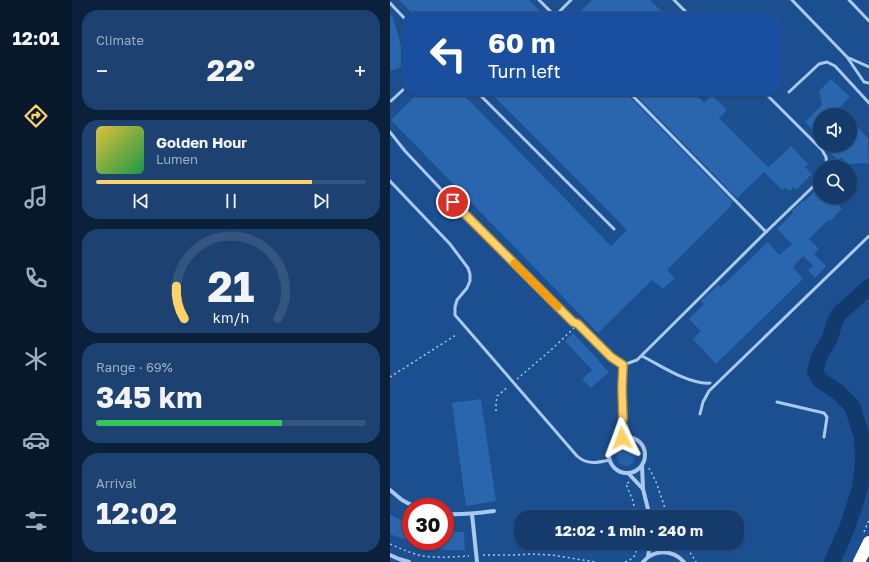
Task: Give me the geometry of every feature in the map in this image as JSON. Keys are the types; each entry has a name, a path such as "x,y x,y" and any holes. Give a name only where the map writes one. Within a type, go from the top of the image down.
{"highway":[{"path":"858,562 869,542"}],"street":[{"path":"642,465 634,471 628,473 618,471 610,460 609,453 613,443 618,439 625,437 637,440 642,445 645,453 642,465 643,489 648,510"},
{"path":"628,473 643,489"},
{"path":"390,490 402,500"},
{"path":"454,515 494,511"},
{"path":"472,514 477,562"},
{"path":"648,557 649,550"},
{"path":"643,562 648,557 657,553 669,552 684,562"},
{"path":"390,555 409,562"}],"lane":[{"path":"539,0 551,12"},
{"path":"559,12 571,0"},
{"path":"674,0 686,12"},
{"path":"792,0 847,57 864,82 869,83"},
{"path":"849,0 869,21"},
{"path":"390,3 402,16"},
{"path":"847,57 869,67"},
{"path":"789,92 819,64 827,62 835,66 869,103"},
{"path":"391,100 402,90"},
{"path":"481,96 614,229"},
{"path":"633,96 766,232"},
{"path":"769,96 822,150 827,160"},
{"path":"390,132 405,151 453,202 573,322 578,324 611,357 623,365"},
{"path":"390,182 450,244 468,268 470,281 467,288 457,300 454,307 455,315 572,452 587,463 610,460"},
{"path":"623,365 637,360 642,356 813,187"},
{"path":"700,414 703,402 709,391 869,236"},
{"path":"642,356 698,383 710,383"},
{"path":"618,439 623,418 623,365"},
{"path":"777,402 824,413 827,417 824,437"},
{"path":"623,418 631,438"}],"path":[{"path":"496,411 497,396 551,350 578,324"},
{"path":"390,377 456,335"},
{"path":"644,459 656,482 665,510"},
{"path":"626,484 633,501 635,510"},
{"path":"390,544 408,552 424,556 448,557 538,554 595,562"},
{"path":"625,562 633,558 636,554 636,550"},
{"path":"688,550 696,562"}],"shaded area":[{"path":"626,448 632,451 635,457 632,463 626,466 620,463 617,457 620,451"}],"building":[{"path":"399,0 529,0 541,12 411,12"},
{"path":"592,0 650,0 662,12 580,12"},
{"path":"390,15 392,15 402,48 402,67 390,71"},
{"path":"831,79 850,97 839,108 819,108 822,105 819,91"},
{"path":"415,96 465,96 611,246 627,230 494,96 629,96 733,202 731,204 732,205 667,270 675,278 663,289 652,280 598,333 391,120"},
{"path":"637,96 698,96 704,103 711,96 713,96 727,110 719,118 769,168 791,146 808,164 805,167 812,174 796,190 793,187 790,191 785,187 782,190 764,172 737,198"},
{"path":"813,114 813,131 805,122"},
{"path":"857,127 868,138 869,163 857,164 857,160 844,160 841,157 838,160 831,154 832,152 857,152"},
{"path":"813,193 813,204 837,204 842,209 830,221 829,219 809,239 819,249 814,254 826,266 815,278 808,270 813,266 803,256 793,267 803,279 716,364 693,339 701,331 689,319 704,304 701,301 718,285 721,287 768,242 779,255 792,244 777,229 793,213 792,211 804,200 805,201"},
{"path":"573,333 609,372 591,388 582,379 592,370 565,341"},
{"path":"481,399 496,501 466,506 452,403"},
{"path":"390,514 402,520 402,539 390,534"},
{"path":"454,532 464,532 465,550 454,550"}],"waterway":[{"path":"832,562 847,528 860,488 863,463 862,437 852,406 838,392 820,380 815,371 819,357 830,338 835,321 839,314 869,287"},
{"path":"862,437 869,437"}],"slow traffic":[{"path":"514,263 558,307"}],"route":[{"path":"453,202 573,322 578,324 611,357 623,365 623,418 618,439 622,438"}]}
